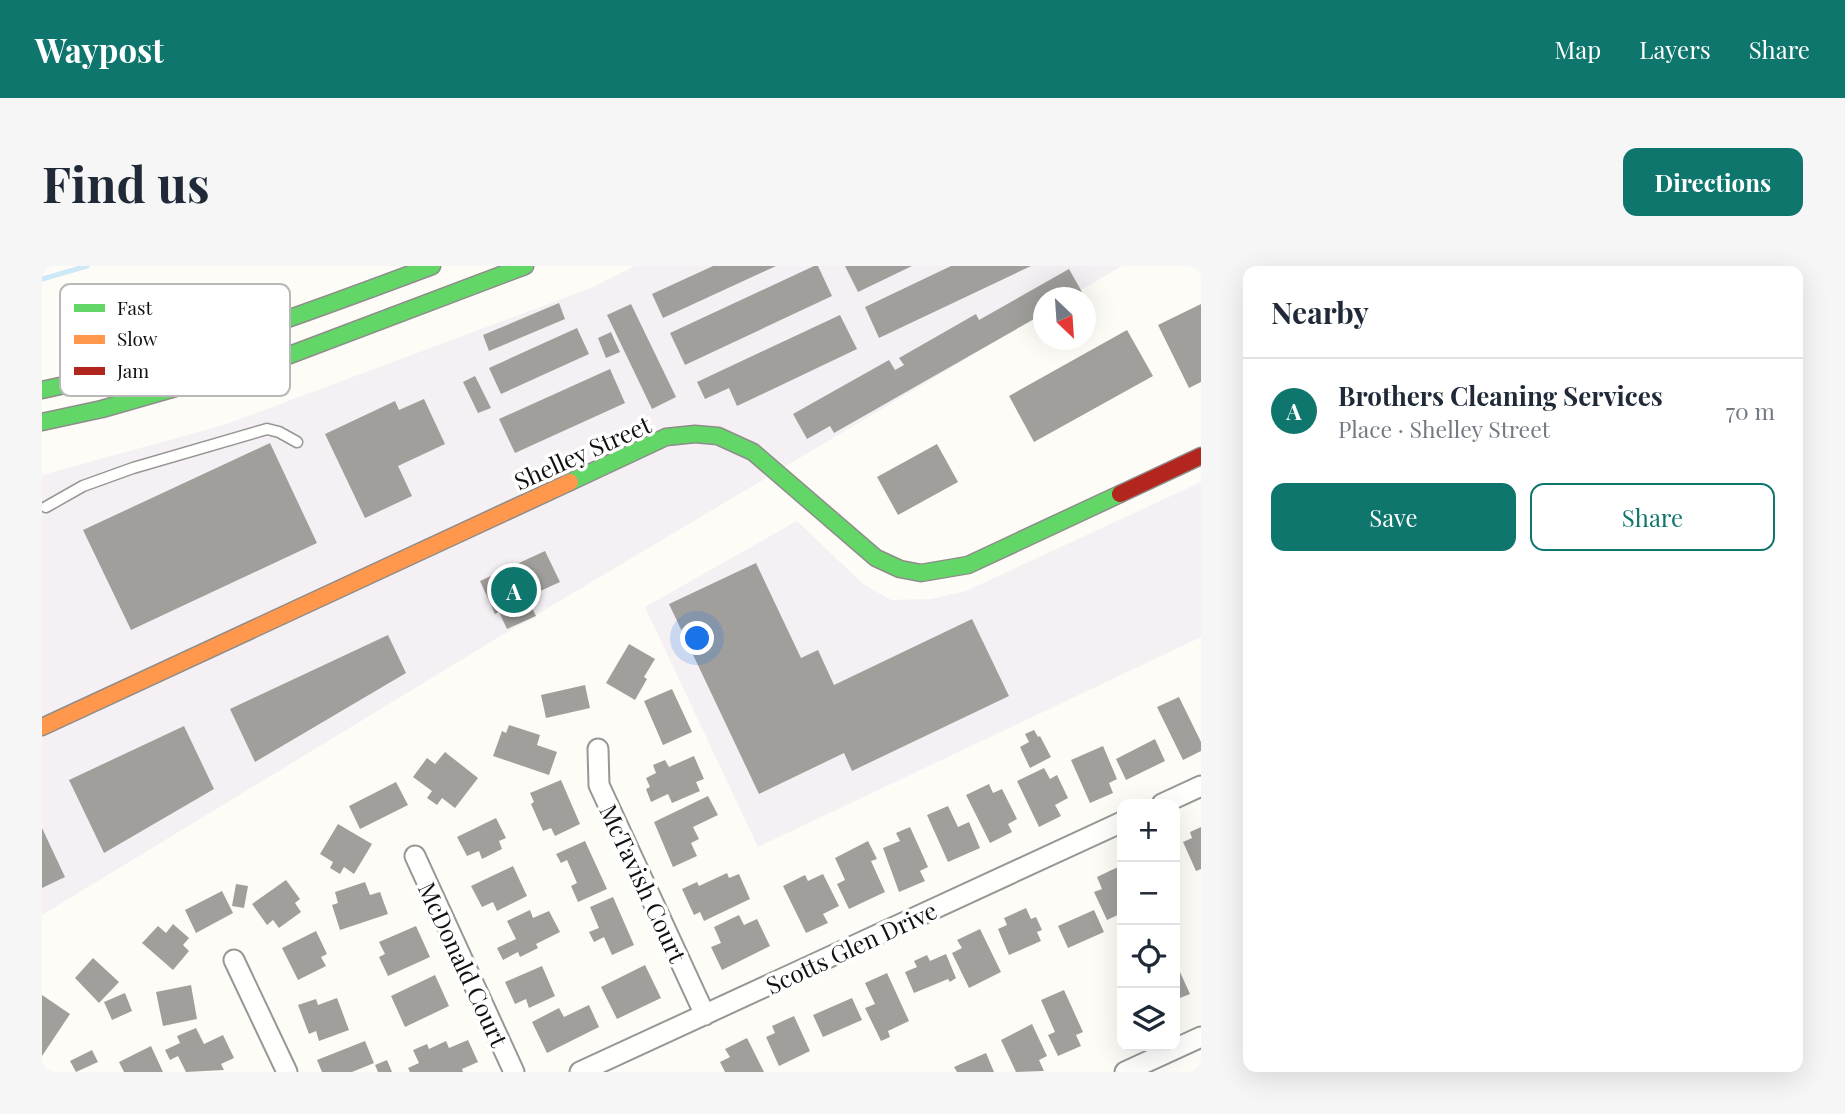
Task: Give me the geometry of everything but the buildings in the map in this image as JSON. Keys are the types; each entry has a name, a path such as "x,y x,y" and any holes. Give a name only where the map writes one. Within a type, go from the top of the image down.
{"main road":[{"path":"290,319 432,266"},
{"path":"290,355 526,266"},
{"path":"42,390 60,386"},
{"path":"42,422 147,396"},
{"name":"Shelley Street","path":"42,727 666,438 695,434 718,436 753,452 876,558 894,569 915,574 938,573 968,565 1201,456"}],"street":[{"name":"McTavish Court","path":"598,749 599,785 705,1014"},
{"path":"1172,799 1201,786"},
{"name":"Scotts Glen Drive","path":"580,1072 1117,824"},
{"name":"McDonald Court","path":"415,856 514,1072"},
{"path":"234,960 287,1072"},
{"path":"1125,1072 1201,1037"}],"lane":[{"path":"46,507 83,485 267,429 298,442"}],"shaded area":[{"path":"635,266 1122,266 1086,287 1033,287 1033,319 499,637 42,915 42,475 224,425 591,288"},
{"path":"1201,482 1201,637 758,847 645,607 797,521 863,584 891,600 931,599 966,591"}],"waterway":[{"path":"42,279 87,266"}],"traffic: fast":[{"path":"290,318 432,266"},
{"path":"290,355 525,266"},
{"path":"42,390 60,386"},
{"path":"42,422 147,396"},
{"path":"570,482 666,437 695,434 718,436 753,452 876,558 900,569 921,573 968,565 1120,494"}],"traffic: slow":[{"path":"42,727 570,482"}],"traffic: jam":[{"path":"1120,494 1201,456"}],"place":[{"name":"Brothers Cleaning Services","path":"514,590"}]}
